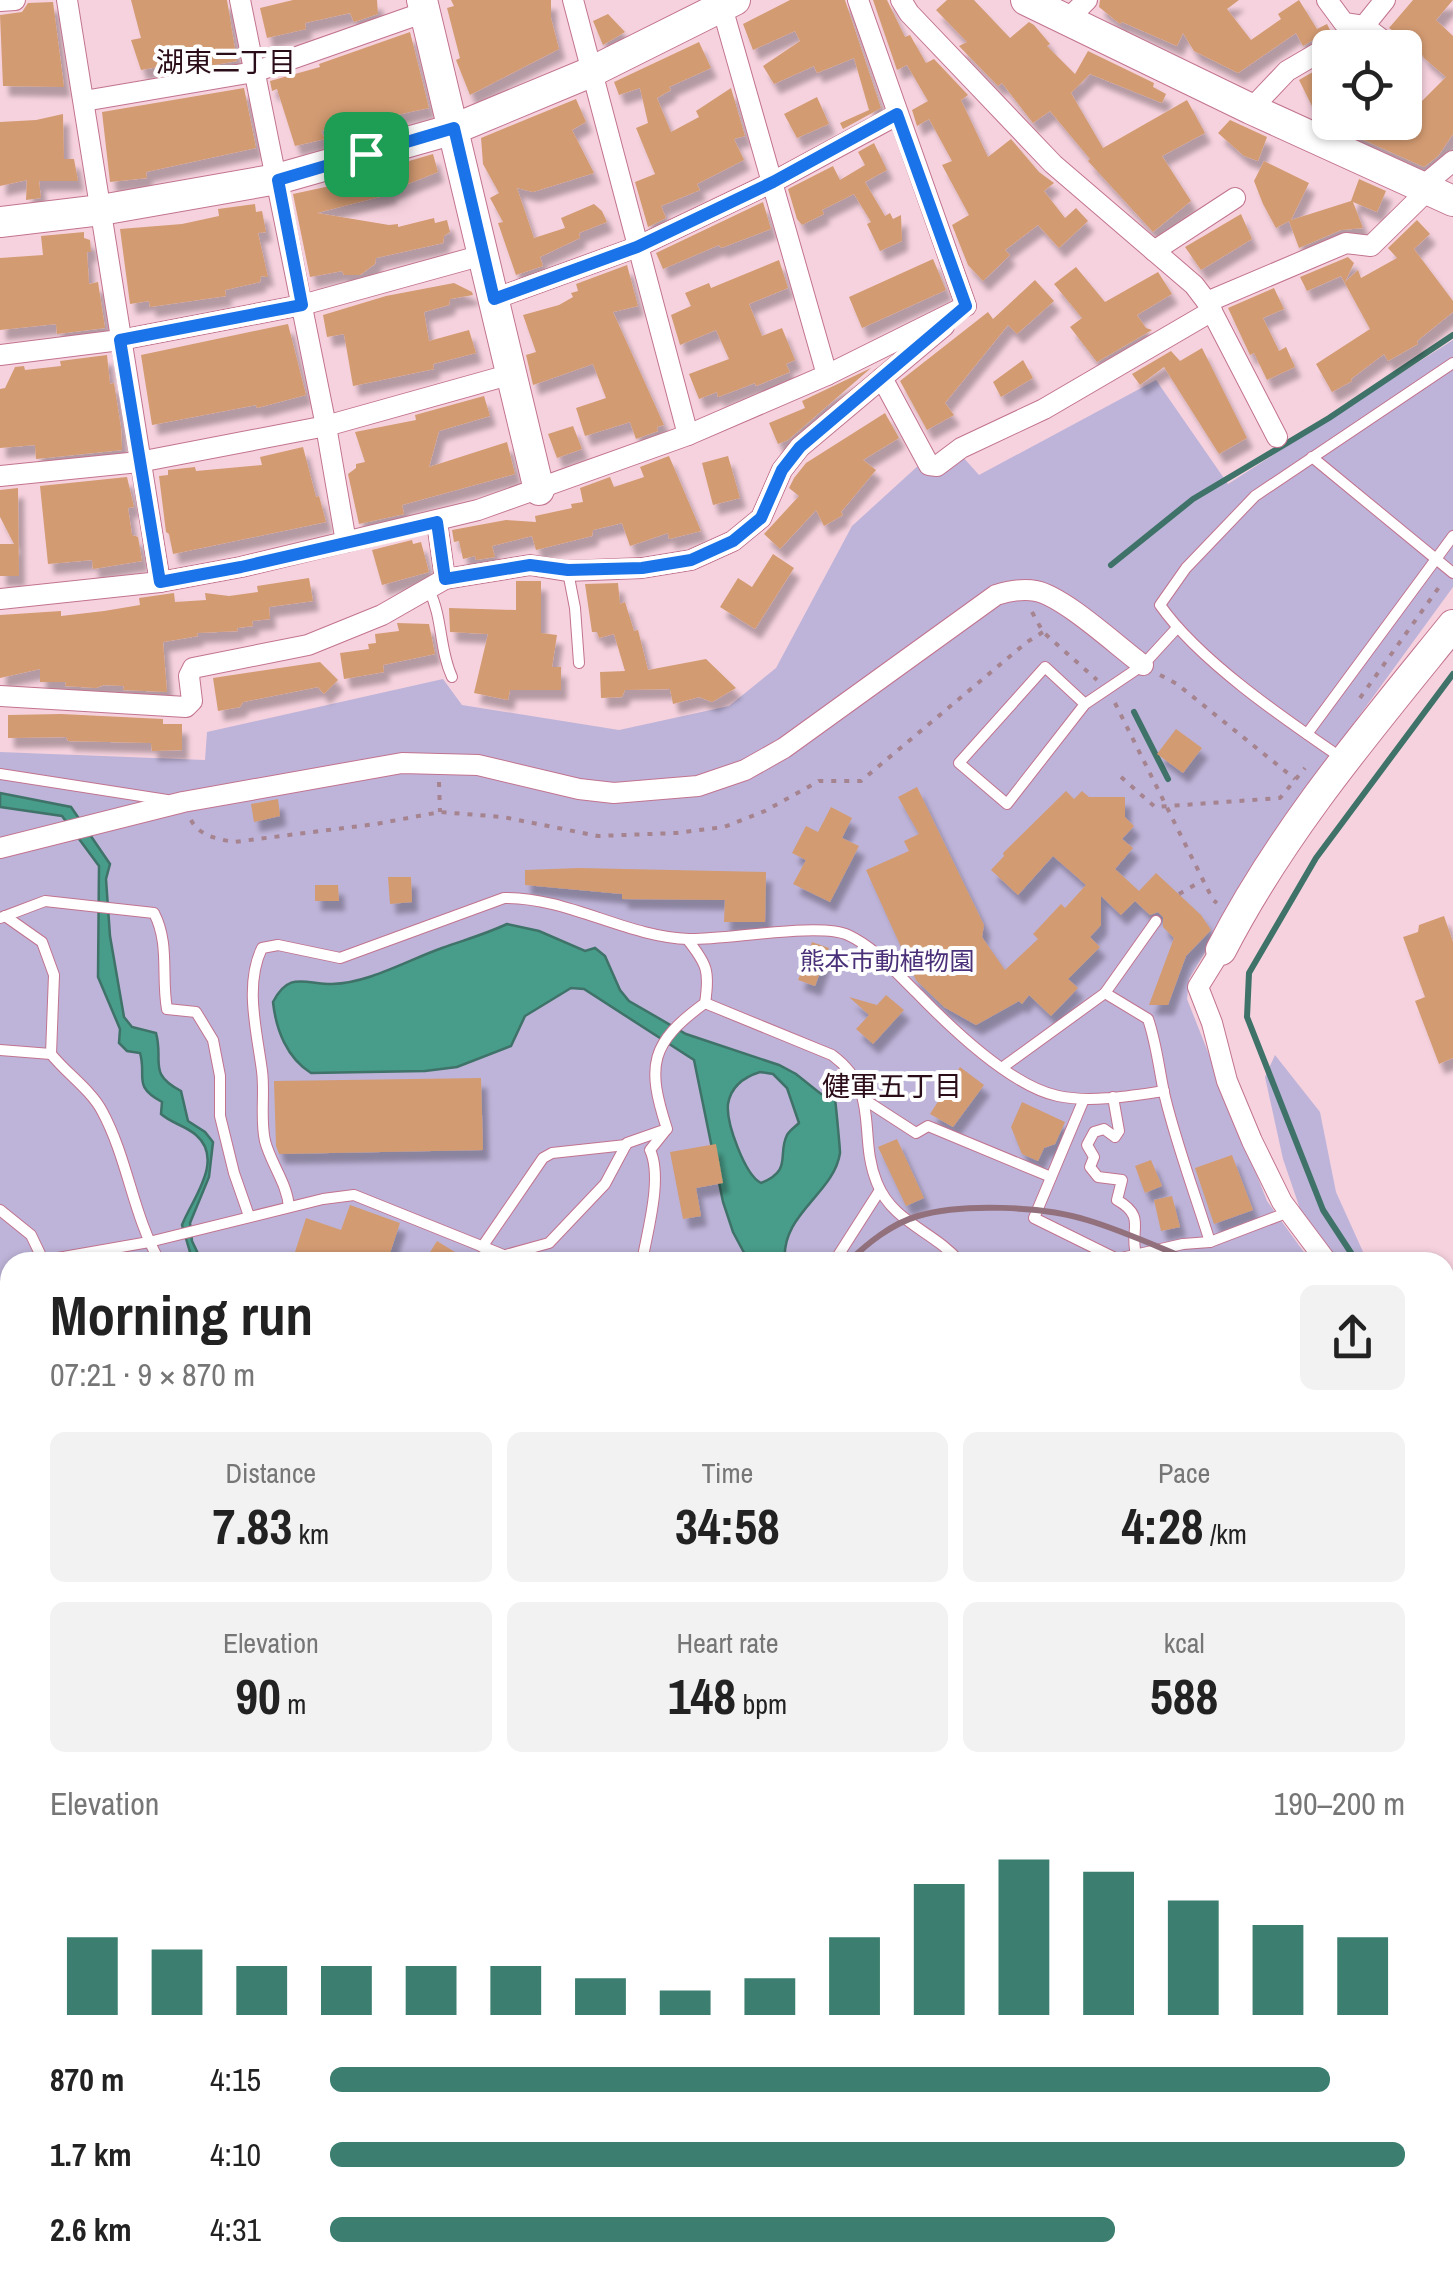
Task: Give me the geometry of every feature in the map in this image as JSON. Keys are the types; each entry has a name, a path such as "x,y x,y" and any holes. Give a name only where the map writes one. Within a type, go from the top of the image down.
{"street":[{"path":"0,1 15,0"},
{"path":"67,0 160,582"},
{"path":"240,0 346,542"},
{"path":"573,0 688,436"},
{"path":"858,0 966,306"},
{"path":"901,0 1052,164 1194,285 1209,306 1277,437"},
{"path":"1026,0 1077,10 1251,109 1435,192"},
{"path":"1327,0 1344,23 1369,30"},
{"path":"1251,109 1287,70 1364,26 1384,0"},
{"path":"0,222 100,210 278,180 454,128 591,72 726,3 827,375"},
{"path":"84,101 254,72 424,6 539,490"},
{"path":"494,299 637,247 773,182 897,114"},
{"path":"882,378 929,464 937,466 961,448 1044,409 1209,306 1346,243 1371,246 1435,192 1453,162"},
{"path":"1154,251 1235,198"},
{"path":"0,355 120,340 302,305 483,255"},
{"path":"0,599 160,582 437,522 688,436 827,375 966,306"},
{"path":"0,696 186,707 192,701 189,676 193,668 308,645 382,615 437,585 530,565 568,570 658,566 691,560 733,541 761,518 782,470 800,447 966,306"},
{"path":"0,476 140,462 326,426 512,374"},
{"path":"437,522 437,585"},
{"path":"0,848 183,802 402,763 478,765 579,789 614,792 698,786 745,770 784,748 996,595 1020,590 1053,597 1143,665"},
{"path":"1320,1252 1289,1212 1252,1141 1227,1081 1198,987 1240,914 1344,760 1453,624"}],"lane":[{"path":"1344,760 1176,628 1160,605 1186,568 1254,496 1453,363"},
{"path":"1312,457 1453,573"},
{"path":"1307,734 1453,536"},
{"path":"568,570 580,663"},
{"path":"437,585 446,665 452,677"},
{"path":"1086,704 1044,668 959,764 1006,804 1086,704 1143,665 1176,628"},
{"path":"0,774 183,802"},
{"path":"289,1207 288,1194 265,1141 262,1070 254,1039 254,964 262,948 278,945 340,958 504,898 529,897 632,928 687,939 845,933 880,956 966,1043 1026,1083 1055,1096 1084,1099 1164,1091"},
{"path":"2,917 45,901 154,913 162,928 166,957 162,981 167,1009 196,1012 214,1040 220,1076 220,1116 249,1216"},
{"path":"2,917 42,942 54,975 51,1054"},
{"path":"1003,1067 1104,993 1156,921"},
{"path":"667,1129 656,1096 656,1054 674,1026 704,1003 708,981 706,962 687,939"},
{"path":"1104,993 1148,1020 1159,1054 1164,1091 1210,1242"},
{"path":"704,1003 832,1055 852,1072 865,1100 870,1163 880,1190 896,1213 952,1252"},
{"path":"0,1050 51,1054 100,1106 124,1158 154,1252"},
{"path":"1112,1096 1119,1131 1115,1138 1104,1129 1094,1132 1087,1145 1094,1158 1090,1166 1098,1177 1122,1180 1117,1200 1130,1208 1136,1221 1132,1242 1135,1252"},
{"path":"1084,1099 1034,1218 1100,1252"},
{"path":"865,1100 916,1133 928,1126 1052,1176"},
{"path":"482,1247 543,1158 552,1153 626,1145 667,1129"},
{"path":"644,1252 655,1177 655,1160 650,1150 667,1129"},
{"path":"525,1252 549,1243 605,1184 626,1145"},
{"path":"840,1252 880,1190"},
{"path":"91,1252 354,1195 492,1252"},
{"path":"0,1210 31,1235 36,1252"},
{"path":"1145,1252 1210,1242 1289,1212"},
{"path":"0,1366 0,1402"}],"path":[{"path":"1020,590 1043,632 1108,689 1213,900 1240,914"},
{"path":"1143,665 1176,684 1295,779"},
{"path":"438,762 440,812"},
{"path":"1179,894 1202,880"}],"green space":[{"name":"熊本市動植物園","path":"1453,340 1453,587 1287,815 1189,979 1187,999 1267,1201 1304,1252 0,1252 0,752 205,760 207,732 443,679 462,705 619,730 729,706 776,668 852,526 920,464 962,456 979,475 1156,380 1228,484"},
{"path":"1275,1055 1320,1112 1336,1192 1363,1252 1317,1252 1312,1244 1283,1159 1265,1077"}],"shaded area":[{"path":"0,793 71,807 110,864 106,879 110,936 124,1017 132,1027 156,1033 160,1072 181,1091 188,1121 213,1142 209,1177 190,1223 197,1252 190,1252 182,1225 204,1180 207,1156 196,1135 161,1114 162,1102 144,1086 140,1053 127,1051 119,1043 120,1029 98,977 99,866 62,816 0,807"},
{"path":"507,924 539,931 585,951 595,948 605,956 629,1001 686,1034 779,1065 835,1099 840,1153 836,1167 791,1230 786,1252 744,1252 733,1232 723,1202 694,1060 584,989 571,988 525,1016 511,1046 457,1067 311,1073 295,1060 284,1042 273,1002 285,986 360,980","holes":["760,1072 773,1074 787,1088 799,1123 784,1142 781,1167 761,1183 738,1148 728,1104 735,1087"]}],"building":[{"path":"131,0 227,0 237,61 180,71 180,63 141,70 131,40 141,38"},
{"path":"293,0 377,0 378,14 354,22 350,13 305,23 306,29 267,38 260,8"},
{"path":"451,0 551,0 559,49 470,95 456,60 460,58 447,8 454,6"},
{"path":"790,0 845,0 881,108 843,129 840,123 869,110 854,58 817,73 814,66 774,84 763,66 800,41 795,31 753,50 743,24"},
{"path":"873,0 887,0 905,37 910,35 926,63 934,59 968,95 961,100 988,157 1011,139 1039,172 1054,183 1044,191 1065,218 1076,208 1088,221 1059,248 1038,225 1005,250 1010,255 983,281 968,265 952,225 969,215 942,165 952,161 929,119 917,126 912,110 928,101 907,65 897,70"},
{"path":"947,0 974,0 1010,38 1029,22 1075,74 1088,51 1154,83 1153,87 1166,94 1162,103 1090,74 1071,93 1103,148 1187,100 1205,133 1162,156 1191,201 1153,232 1088,161 1050,111 1033,123 1002,83 998,86 959,46 967,42 936,10"},
{"path":"1100,0 1239,0 1227,9 1251,40 1281,19 1278,14 1299,0 1317,29 1327,24 1330,30 1312,30 1312,41 1303,46 1296,33 1238,73 1194,51 1183,33 1177,46 1120,24 1099,7"},
{"path":"1413,0 1453,0 1436,20 1453,36 1453,134 1438,156 1424,167 1364,140 1422,140 1422,101 1446,77 1422,54 1422,30 1389,28"},
{"path":"53,2 64,87 3,86 0,15 22,12 28,3"},
{"path":"608,14 625,32 603,45 593,21"},
{"path":"410,32 429,108 321,131 325,139 295,146 277,89 272,91 270,81 320,67 319,64"},
{"path":"699,42 711,68 669,87 671,90 657,98 671,132 699,117 696,111 731,88 745,136 734,139 744,160 697,184 700,190 661,206 666,218 648,227 635,182 655,174 636,128 648,123 640,88 619,95 614,82"},
{"path":"1312,72 1312,106 1299,80"},
{"path":"244,88 256,148 146,172 147,178 110,182 102,112"},
{"path":"817,97 829,124 797,138 784,114"},
{"path":"576,99 586,122 572,130 594,173 533,192 517,188 534,238 565,228 561,218 594,204 607,222 579,233 580,238 540,257 543,266 516,275 498,223 503,222 490,198 499,193 483,164 481,138"},
{"path":"63,114 64,159 74,159 78,181 39,181 41,198 26,200 27,180 0,186 0,122"},
{"path":"1230,120 1267,137 1258,161 1244,156 1218,133"},
{"path":"874,143 887,170 865,182 885,216 890,213 893,219 901,215 902,241 880,251 867,224 871,222 854,194 802,225 788,189 833,166 840,180 865,165 858,152"},
{"path":"433,154 438,172 390,191 391,194 317,213 398,227 434,218 435,223 447,220 450,232 443,243 376,258 375,264 360,275 344,275 342,271 310,277 293,194 344,183"},
{"path":"1264,161 1309,183 1291,220 1351,201 1359,179 1386,191 1377,212 1353,202 1363,228 1341,230 1299,248 1289,221 1276,228 1263,204 1254,181"},
{"path":"763,202 771,229 721,248 719,245 663,269 656,253"},
{"path":"255,204 256,212 262,211 266,232 258,233 268,277 225,290 226,296 150,307 149,301 130,304 120,229 182,224 219,216 218,209"},
{"path":"1241,214 1252,239 1201,270 1185,247"},
{"path":"1417,220 1430,234 1414,249 1453,301 1453,312 1418,344 1388,361 1384,354 1332,392 1316,364 1370,329 1341,276 1307,291 1300,277 1348,257 1354,263 1345,282 1358,270 1361,278 1397,258 1388,248"},
{"path":"84,232 84,238 90,240 89,284 98,282 105,328 57,334 56,324 0,330 0,258 43,255 41,236"},
{"path":"933,259 946,290 862,328 849,297"},
{"path":"779,260 788,288 749,304 762,336 782,328 795,360 786,364 790,372 756,386 755,383 718,397 717,392 699,399 689,374 729,359 716,330 680,345 671,315 691,306 685,293 709,283 711,288"},
{"path":"627,265 638,306 613,312 664,425 636,439 630,422 585,436 576,408 606,398 593,364 533,385 526,355 536,352 523,315 559,305 578,291 576,284"},
{"path":"1076,267 1105,302 1158,272 1172,294 1137,315 1152,330 1097,362 1070,327 1082,318 1054,284"},
{"path":"1035,280 1054,301 1017,334 1008,325 945,403 954,415 927,430 900,381 988,312 993,319"},
{"path":"454,283 473,295 450,299 449,305 424,312 429,341 469,330 476,353 433,364 434,369 353,386 344,334 327,337 323,315 386,296"},
{"path":"1274,288 1284,309 1263,318 1279,351 1286,347 1295,367 1267,380 1254,353 1250,355 1228,308"},
{"path":"288,324 306,395 257,408 256,405 152,425 141,355"},
{"path":"1202,348 1247,438 1219,454 1164,367 1140,385 1132,374 1171,351 1180,361"},
{"path":"107,355 122,450 36,459 35,445 0,448 0,389 5,388 15,367 24,366 25,370 61,366 60,361"},
{"path":"1023,360 1033,378 1001,397 993,382"},
{"path":"871,368 788,440 778,444 769,423 805,408 802,401"},
{"path":"484,396 490,416 439,431 429,467 507,442 515,474 402,505 404,514 359,524 348,474 356,464 365,462 355,432 416,420 415,415"},
{"path":"885,413 899,438 863,460 876,470 841,512 843,515 824,526 816,510 780,549 764,534 799,496 789,488 794,478 806,463"},
{"path":"573,426 582,449 557,458 548,434"},
{"path":"303,447 326,522 173,554 166,532 159,476 168,475 168,470 195,467 196,471 262,465 260,457"},
{"path":"669,456 701,531 669,539 668,533 630,546 622,523 593,530 592,536 536,550 532,536 492,546 495,557 476,560 475,556 463,559 459,541 454,542 452,530 506,520 536,522 535,516 572,508 571,504 583,502 580,488 610,477 614,487 644,477 640,467"},
{"path":"728,456 740,498 713,505 702,463"},
{"path":"127,477 134,507 128,508 132,535 138,537 142,561 93,569 92,560 48,564 40,486"},
{"path":"18,488 19,576 0,576 0,544 14,544 0,517 0,490"},
{"path":"412,540 413,544 421,542 429,572 382,585 372,550"},
{"path":"773,554 794,568 755,629 720,607 738,578 752,587"},
{"path":"309,578 313,601 269,607 270,619 252,621 253,626 237,628 238,631 197,633 198,636 163,642 167,692 40,682 40,669 0,678 0,615 61,611 61,616 104,611 140,605 139,598 174,593 175,602 206,600 205,593 229,596 258,592 257,586"},
{"path":"516,581 541,581 541,633 557,635 552,667 561,667 561,690 510,690 508,700 474,693 488,634 450,632 449,608 516,610"},
{"path":"618,583 620,604 625,602 634,631 638,630 648,670 706,659 736,688 712,702 699,697 673,704 670,689 625,690 622,697 601,698 600,672 625,671 614,634 599,638 597,632 592,632 585,584"},
{"path":"397,623 429,624 435,654 383,665 384,672 344,679 340,653 369,649 368,644 376,643 375,634 399,631"},
{"path":"320,662 338,680 324,694 318,687 218,711 213,678"},
{"path":"8,715 163,719 163,724 182,724 182,750 152,751 151,743 68,741 66,737 8,738"},
{"path":"1176,729 1202,748 1183,773 1157,754"},
{"path":"917,787 984,925 982,937 1005,970 1038,939 1033,934 1061,904 1065,908 1086,885 1053,856 1018,895 991,870 1003,853 1066,791 1074,799 1082,791 1089,797 1125,797 1125,817 1134,826 1122,839 1133,848 1115,869 1139,891 1156,873 1201,915 1211,930 1186,956 1168,1005 1149,1005 1174,938 1163,927 1163,917 1158,912 1150,915 1135,901 1121,915 1101,896 1101,925 1090,937 1100,947 1068,979 1078,988 1051,1016 1029,995 1022,1004 1019,1001 976,1025 944,1007 916,980 866,870 909,851 904,841 919,834 898,797"},
{"path":"278,799 280,816 254,822 251,804"},
{"path":"831,807 852,818 842,838 859,846 830,902 793,884 806,860 792,853 806,826 818,832"},
{"path":"525,870 766,872 765,922 724,922 725,900 622,899 622,894 525,885"},
{"path":"388,877 411,877 412,902 390,904"},
{"path":"315,885 338,885 339,901 315,901"},
{"path":"1444,916 1453,942 1453,1058 1439,1064 1415,1001 1425,997 1403,937 1418,932 1419,925"},
{"path":"812,942 829,948 815,986 798,980"},
{"path":"886,995 904,1010 873,1044 856,1029 869,1015 849,997 877,1005"},
{"path":"960,1067 984,1085 953,1127 930,1114"},
{"path":"481,1078 483,1150 279,1154 276,1146 274,1081"},
{"path":"1022,1102 1065,1122 1055,1144 1044,1148 1038,1161 1022,1154 1011,1127"},
{"path":"897,1139 924,1198 906,1206 878,1147"},
{"path":"716,1144 723,1183 696,1188 701,1216 683,1219 670,1152"},
{"path":"1232,1155 1253,1210 1214,1224 1195,1168"},
{"path":"1151,1160 1162,1186 1145,1193 1135,1166"},
{"path":"1172,1196 1180,1227 1161,1231 1154,1200"},
{"path":"350,1205 400,1223 390,1252 295,1252 306,1218 341,1230"},
{"path":"437,1241 455,1252 430,1252"}],"waterway":[{"path":"1111,565 1193,499 1329,418 1453,335"},
{"path":"1350,1252 1323,1210 1247,1017 1249,973 1316,858 1453,674"},
{"path":"1134,712 1168,779"}],"railway":[{"path":"859,1252 908,1219 979,1208 1069,1215 1171,1252"}],"district":[{"name":"湖東二丁目","path":"226,62"},
{"name":"健軍五丁目","path":"892,1086"}],"route":[{"path":"897,114 966,306 800,447 782,470 761,518 733,541 691,560 642,568 568,570 530,565 445,579 437,522 160,582 120,340 302,305 278,180 366,154 454,128 494,299 637,247 773,182 897,114"}]}
